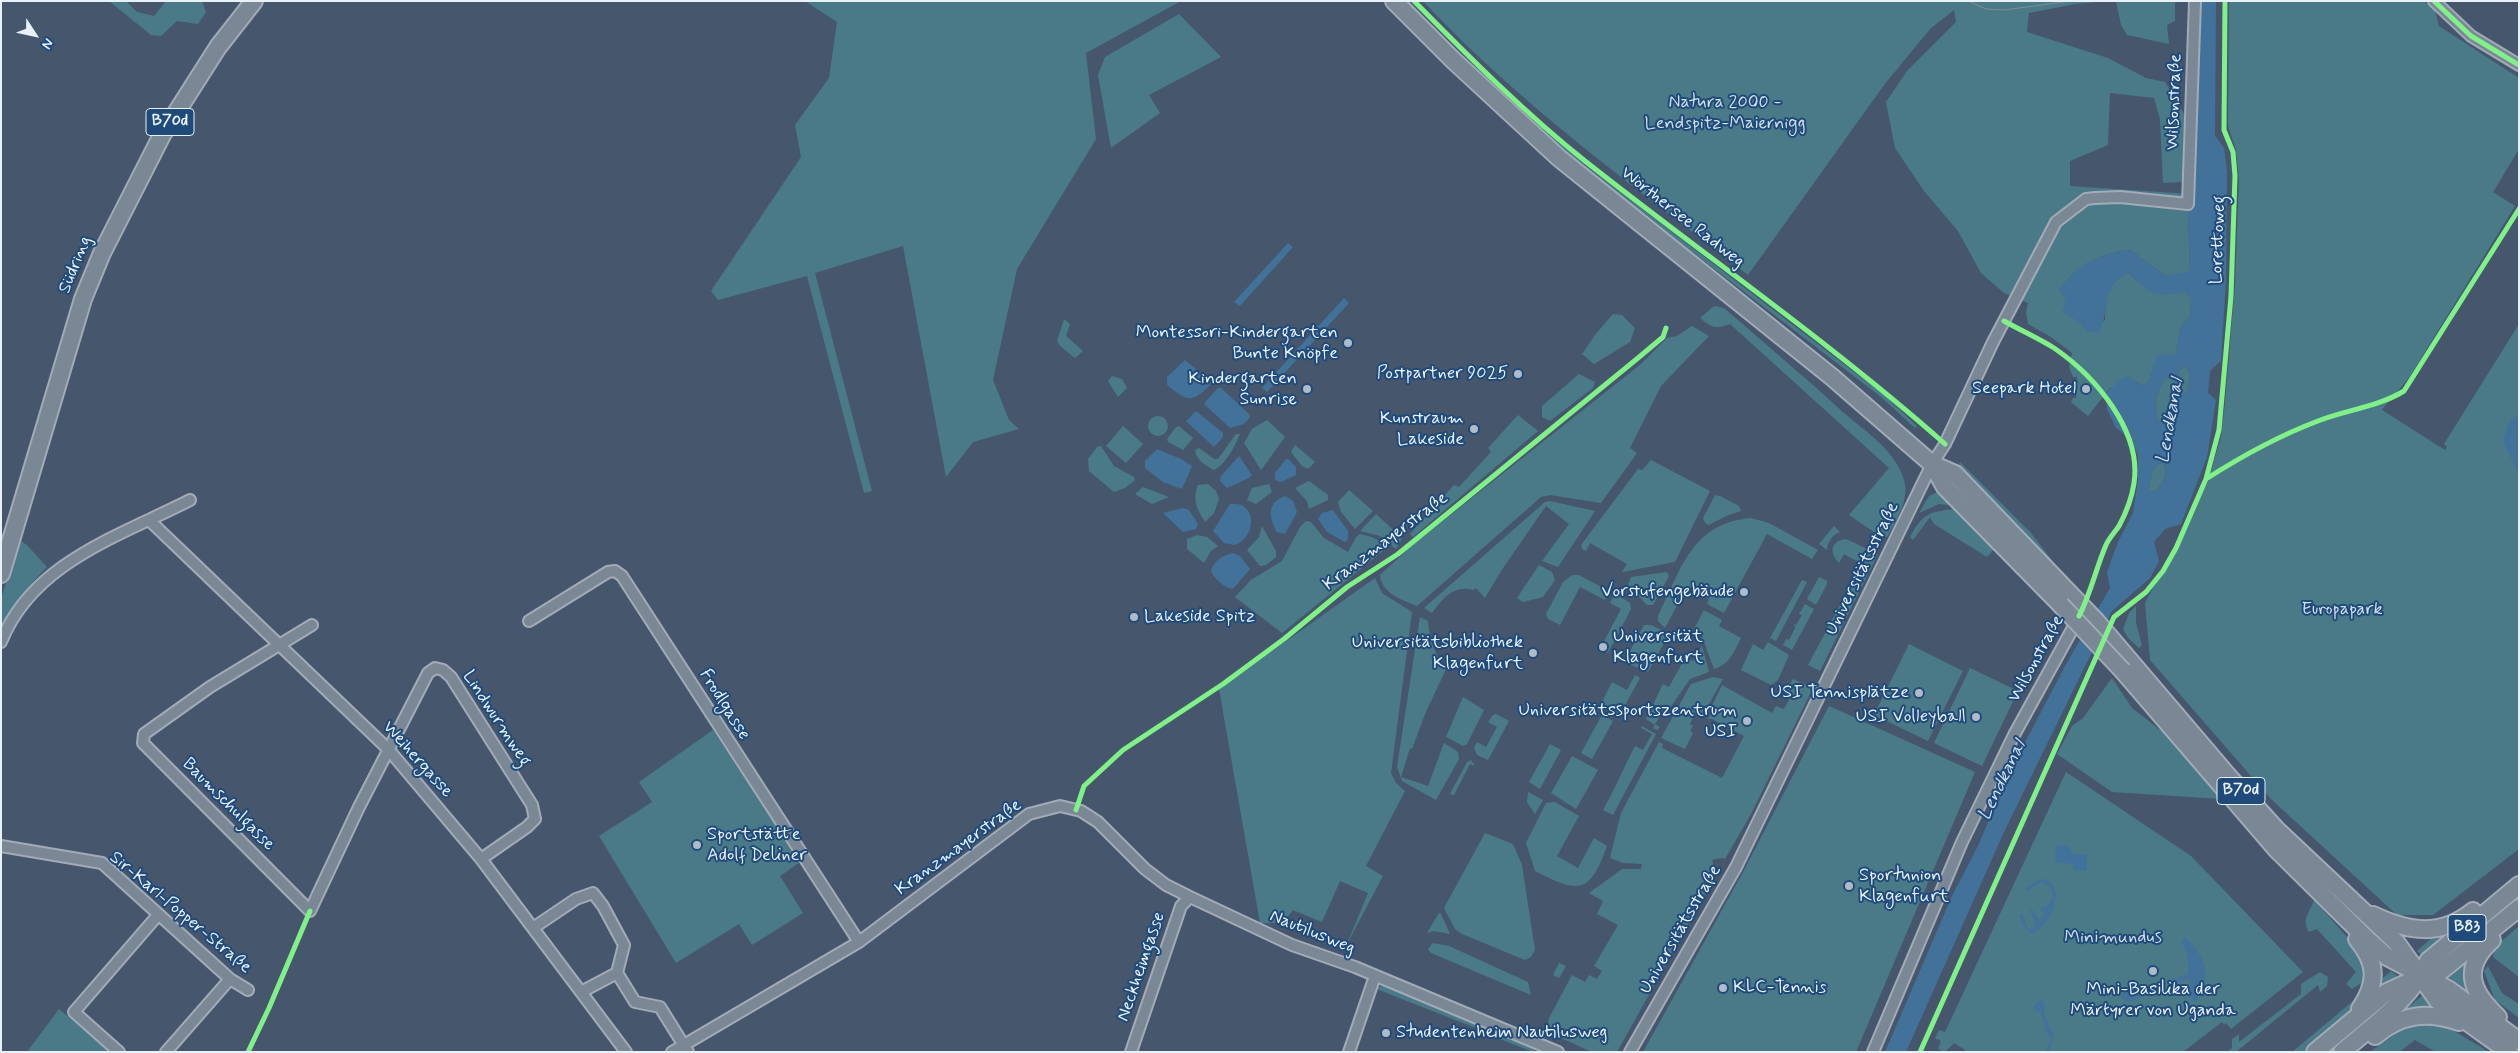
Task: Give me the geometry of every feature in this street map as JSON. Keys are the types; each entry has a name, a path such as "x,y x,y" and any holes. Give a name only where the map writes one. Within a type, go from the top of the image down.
{"main road":[{"name":"Südring","path":"1,574 83,299 102,253 162,135 218,47 254,1"},
{"name":"B70d","path":"1394,1 1558,158 1825,371 1932,464 1945,487 2066,600 2276,829 2396,942 2421,976"},
{"name":"B70d","path":"2128,667 2277,850 2367,939 2388,957 2421,976"},
{"path":"2277,850 2310,890 2358,941 2371,961 2373,983 2369,994 2344,1028"},
{"path":"2360,908 2386,921 2412,929 2427,930 2451,926 2519,874"},
{"name":"B83","path":"2342,1052 2406,997 2421,976 2428,961 2519,885"},
{"name":"B83","path":"2315,1052 2387,992 2421,976 2442,971 2519,908"},
{"path":"2519,917 2479,952 2473,968 2473,981 2478,996 2519,1040"},
{"path":"2421,976 2438,1001 2509,1052"},
{"path":"2421,976 2448,989 2519,1040"},
{"path":"2355,1052 2391,1024 2413,1016 2426,1014 2444,1016 2460,1022 2491,1040"}],"street":[{"name":"Wilsonstraße","path":"2188,204 2195,1"},
{"path":"2434,1 2471,36 2519,65"},
{"name":"Universitätsstraße","path":"1630,1052 1736,867 1932,464 1945,444 2000,328 2056,222 2086,200 2095,198 2120,197 2188,204"},
{"path":"1,642 25,602 56,571 91,547 150,521 190,500"},
{"name":"Weihergasse","path":"150,521 388,749 481,859 626,1052"},
{"name":"Frodlgasse","path":"529,622 608,572 616,571 622,576 859,942"},
{"name":"Wilsonstraße","path":"1873,1052 1962,842 2014,735 2079,616"},
{"name":"Baumschulgasse","path":"312,625 277,644 210,687 144,734 143,743 310,911 388,749"},
{"name":"Lindwurmweg","path":"388,749 428,673 435,668 443,670 451,677 532,805 535,819 527,827 481,859"},
{"name":"Kranzmayerstraße","path":"672,1052 686,1048 859,942 1029,814 1044,808 1060,806 1076,810"},
{"name":"Nautilusweg","path":"1076,810 1098,822 1145,869 1166,885 1292,945 1375,976 1558,1052"},
{"name":"Sir-Karl-Popper-Straße","path":"1,846 102,864 230,979 248,990"},
{"path":"533,928 576,899 593,894 600,902 624,945 617,973 635,1002 660,1007 686,1048"},
{"name":"Neckheimgasse","path":"1130,1052 1181,906 1190,897"},
{"path":"119,1052 74,1012 158,915"},
{"path":"582,991 617,973"},
{"path":"1349,1052 1375,976"},
{"path":"166,1052 230,979"}],"green space":[{"path":"109,1 126,1 137,12 154,16 166,1 202,1 206,12 198,24 177,21 161,36 151,35"},
{"path":"805,1 1181,1 1086,53 1096,139 1017,269 993,380 1009,420 1019,429 973,442 946,477 903,246 815,273 872,491 864,493 807,276 718,300 711,291 801,157 795,125 829,78 837,22"},
{"path":"1403,1 1409,1 1455,48 1585,165 1884,395 1917,426 1915,428 1881,397 1583,168 1451,50"},
{"name":"Natura 2000 - Lendspitz-Maiernigg","path":"1423,1 2110,1 2075,4 2029,13 2027,32 2108,58 2146,78 2165,82 2184,114 2183,182 2163,183 2160,119 2154,98 2110,93 2108,145 2070,161 2070,186 2190,194 2188,216 2190,272 2166,276 2130,250 2099,257 2090,262 2066,281 2060,290 2088,332 2105,320 2107,298 2111,287 2128,272 2137,281 2186,292 2191,299 2190,317 2181,327 2176,354 2152,371 2148,383 2141,385 2136,381 2110,388 2088,416 2071,402 2073,398 2076,398 2077,377 2073,377 2069,367 2072,353 2051,337 2028,324 2026,313 2028,303 2004,293 1981,273 1958,231 1924,191 1895,148 1886,102 1907,71 1956,22 1954,10 1930,29 1884,85 1748,275 1539,110 1460,39"},
{"path":"2116,1 2175,1 2175,21 2167,25 2169,44 2127,35 2121,25"},
{"name":"Europapark","path":"2229,1 2424,1 2435,10 2439,26 2519,78 2519,149 2493,192 2515,206 2410,376 2382,410 2445,450 2447,447 2444,444 2519,324 2519,849 2433,915 2397,915 2271,799 2150,660 2145,603 2208,482 2221,437 2235,285 2239,179 2236,150 2228,126"},
{"path":"1179,14 1221,57 1149,95 1160,113 1111,148 1098,75 1105,57"},
{"path":"1714,306 1724,308 1871,435 1894,460 1904,480 1905,495 1901,510 1887,537 1877,534 1849,515 1889,468 1730,324 1714,327 1700,318"},
{"path":"1613,314 1622,315 1635,328 1630,342 1594,364 1582,354"},
{"path":"1064,319 1070,324 1066,336 1083,351 1075,358 1060,346 1057,341"},
{"path":"1692,326 1709,336 1661,386 1630,448 1637,453 1601,503 1550,495 1541,497 1417,606 1393,595 1384,587 1380,575 1414,544 1641,364 1667,338 1677,336"},
{"path":"2187,366 2190,375 2187,392 2181,396 2176,395 2179,370"},
{"path":"1579,374 1595,382 1593,388 1550,421 1542,417 1542,406"},
{"path":"1112,376 1122,379 1127,388 1118,397 1108,381"},
{"path":"2165,378 2174,380 2173,395 2161,424 2155,407 2159,389"},
{"path":"1518,415 1538,431 1413,537 1410,534 1454,485 1459,487 1491,452 1488,448"},
{"path":"1158,416 1165,419 1168,426 1165,433 1158,436 1151,433 1148,426 1151,419"},
{"path":"1267,420 1285,437 1261,470 1244,443 1252,429"},
{"path":"1123,426 1143,444 1126,463 1106,446"},
{"path":"1179,426 1193,438 1183,450 1168,442 1167,439 1176,427"},
{"path":"1236,434 1240,434 1230,454 1214,470 1197,457 1195,450 1199,448 1214,459 1218,459"},
{"path":"1295,445 1315,462 1308,469 1302,466 1291,452"},
{"path":"1101,446 1114,466 1134,477 1135,480 1125,488 1114,492 1089,471 1088,459 1097,447"},
{"path":"1651,460 1710,491 1675,562 1622,572 1627,564 1590,543 1586,551 1582,549 1581,545 1638,469 1642,470"},
{"path":"1960,462 2031,533 2071,585 2025,533 1959,466"},
{"path":"2162,463 2166,467 2165,477 2156,492 2148,491 2151,475 2156,465"},
{"path":"1309,481 1328,495 1328,500 1309,509 1307,501 1295,488"},
{"path":"1208,484 1216,491 1219,499 1214,513 1205,522 1198,509 1195,495 1198,485"},
{"path":"1269,484 1272,492 1256,504 1247,500 1252,488"},
{"path":"1143,487 1169,497 1152,504 1135,494"},
{"path":"1349,490 1373,511 1355,529 1341,512 1338,502"},
{"path":"1938,492 1956,506 1939,504 1919,513 1929,496"},
{"path":"1715,495 1739,506 1741,511 1709,525 1705,523 1703,518"},
{"path":"1550,501 1595,511 1558,567 1542,561 1569,524 1546,506 1501,571 1485,598 1476,588 1473,590 1460,589 1444,598 1432,613 1424,608 1545,502"},
{"path":"1955,509 1996,547 1987,557 1934,524 1930,517 1913,540 1910,537 1923,518 1939,511"},
{"path":"1376,514 1402,538 1396,549 1380,536 1360,531"},
{"path":"1751,518 1769,523 1818,550 1812,559 1767,534 1724,613 1707,604 1709,599 1687,587 1665,628 1658,621 1658,616 1682,566 1701,539 1714,529 1731,522"},
{"path":"1306,521 1311,522 1324,538 1348,552 1356,537 1360,534 1372,537 1389,546 1282,633 1235,597 1251,580 1282,561 1300,527"},
{"path":"1262,526 1276,551 1276,557 1266,565 1260,566 1247,550 1259,537"},
{"path":"1834,526 1840,532 1831,539 1827,550 1819,544"},
{"path":"1197,535 1207,537 1218,546 1211,551 1204,563 1187,549 1187,539"},
{"path":"1846,539 1878,554 1820,671 1808,665 1862,564 1844,554 1839,563 1836,559 1833,552 1834,545"},
{"path":"19,540 27,545 47,567 21,597 1,632 1,599"},
{"path":"1539,565 1552,572 1555,580 1543,597 1523,602 1517,598"},
{"path":"1667,572 1669,576 1653,605 1647,605 1628,585 1631,577"},
{"path":"1572,575 1579,575 1609,591 1605,600 1580,587 1560,625 1548,619 1546,614 1563,582"},
{"path":"1819,577 1827,581 1827,584 1816,605 1807,599"},
{"path":"1375,578 1382,593 1412,612 1391,773 1396,783 1405,791 1366,866 1383,876 1347,944 1368,893 1340,881 1322,922 1293,910 1283,923 1260,923 1219,689"},
{"path":"1802,580 1807,582 1776,641 1770,638"},
{"path":"1615,593 1630,603 1631,609 1608,653 1600,649 1621,609 1610,603"},
{"path":"1805,604 1814,609 1792,650 1783,645 1786,639 1789,640 1795,628 1794,624 1796,625 1802,615 1799,614"},
{"path":"2136,606 2136,623 2142,645 2139,648 2128,638 2123,629 2129,613"},
{"path":"1704,610 1722,620 1719,626 1741,638 1727,661 1714,669 1704,642 1701,640 1703,636 1693,631"},
{"path":"1420,617 1428,621 1433,647 1439,659 1447,667 1425,714 1412,749 1410,748 1401,777 1428,786 1444,743 1458,752 1459,759 1436,800 1402,781 1397,767"},
{"path":"1644,625 1651,625 1669,634 1648,672 1624,662"},
{"path":"1768,642 1789,655 1778,680 1771,685 1741,670 1753,644 1763,650"},
{"name":"USI Tennisplätze","path":"1909,644 1963,671 1928,741 1874,715"},
{"path":"1702,646 1709,672 1690,679 1670,708 1666,706 1655,724 1660,727 1657,730 1653,728 1655,725 1646,719 1663,684 1669,687 1685,658 1693,661"},
{"name":"USI Volleyball","path":"1970,668 2018,691 1982,766 1934,743"},
{"path":"1635,675 1640,678 1619,716 1600,706 1612,682 1627,690"},
{"path":"1713,677 1723,679 1704,713 1698,716 1694,715 1690,724 1693,726 1690,731 1693,733 1685,749 1661,738 1691,684"},
{"path":"2112,678 2132,708 2164,733 2221,799 2112,792 2057,754 2072,726 2083,718"},
{"path":"1793,679 1813,688 1751,814 1725,859 1712,860 1714,867 1719,869 1617,1052 1592,1052 1550,1033 1548,1020 1572,975 1585,982 1589,975 1597,979 1602,971 1594,966 1618,925 1597,914 1603,901 1589,893 1622,869 1641,869 1642,864 1623,863 1610,858 1621,813 1659,742 1663,744 1662,748 1722,778 1744,736 1712,719 1708,719 1711,713 1709,712 1722,685 1772,713 1776,706 1784,709 1790,698 1785,693"},
{"path":"1463,697 1484,710 1467,744 1463,746 1446,737"},
{"name":"Sportunion Klagenfurt","path":"1829,706 1975,772 1856,1052 1643,1052 1742,874"},
{"path":"1496,714 1509,721 1488,760 1477,755 1474,748 1477,742 1486,747 1497,727 1488,722"},
{"path":"1602,715 1613,721 1592,759 1581,753"},
{"path":"1642,726 1656,734 1613,815 1603,810 1635,746 1643,750 1652,734 1641,728"},
{"name":"Sportstätte Adolf Deliner","path":"713,730 800,862 780,876 803,913 752,945 739,924 676,963 599,836 652,802 639,782"},
{"path":"1550,744 1561,750 1540,789 1529,782"},
{"path":"1572,756 1598,770 1576,809 1551,793"},
{"path":"1471,760 1475,766 1470,764 1454,795 1450,794 1467,762"},
{"name":"Minimundus","path":"2066,772 2191,856 2303,972 2231,1029 2226,1023 2224,1025 2222,1022 2183,1052 1964,1052 1965,1050 1954,1043 1945,1052 1938,1049 1941,1041 1935,1038 1939,1030 1945,1032"},
{"path":"1528,792 1543,800 1535,814 1527,802"},
{"path":"1555,802 1579,816 1557,856 1578,868 1594,838 1607,846 1595,873 1588,881 1581,885 1562,884 1535,871 1526,843 1546,803"},
{"path":"1485,833 1513,844 1522,865 1535,950 1531,957 1525,960 1462,934 1455,929 1444,908"},
{"path":"2314,900 2363,955 2369,978 2352,989 2346,984 2356,972 2317,929 2309,932 2306,920"},
{"path":"1439,913 1450,934 1434,931 1427,933"},
{"path":"2519,926 2519,977 2493,957 2495,947"},
{"path":"2455,928 2422,955 2417,951 2437,933"},
{"path":"1433,943 1449,946 1528,982 1531,995 1431,953 1428,949"},
{"path":"2473,953 2477,998 2447,976"},
{"path":"1559,963 1566,966 1559,978 1553,975"},
{"path":"2488,966 2502,993 2519,1004 2519,1018 2495,1000 2484,971"},
{"path":"2391,971 2397,976 2374,995 2378,982"},
{"path":"2320,972 2328,977 2327,986 2320,992 2318,985 2236,1052 2227,1052 2232,1048 2232,1039 2239,1034 2239,1042 2301,994 2301,984"},
{"path":"1384,986 1493,1029 1491,1034 1379,990 1377,987"},
{"path":"2365,991 2357,1006 2306,1052 2292,1052"},
{"path":"2422,996 2442,1012 2401,1013"},
{"path":"59,1009 112,1052 27,1052"},
{"path":"2419,1023 2441,1023 2489,1052 2436,1052 2415,1040 2399,1052 2370,1052 2400,1031"},
{"path":"1502,1034 1535,1047 1533,1052 1500,1039"}],"water":[{"name":"Lendkanal","path":"2199,1 2216,1 2215,136 2224,148 2227,169 2226,280 2221,361 2210,371 2208,393 2216,400 2207,457 2181,524 2165,529 2154,542 2159,561 2150,578 2112,611 2004,832 1906,1052 1885,1052 1952,896 1979,844 2004,783 2065,666 2110,588 2107,572 2118,542 2133,513 2138,480 2138,455 2132,440 2116,428 2107,409 2106,393 2119,380 2128,376 2141,385 2148,383 2157,355 2176,354 2181,327 2190,317 2191,299 2186,292 2166,295 2153,293 2142,286 2128,272 2112,286 2099,333 2088,332 2079,322 2062,312 2066,301 2060,290 2066,281 2081,267 2099,257 2130,250 2166,276 2190,271 2188,216","holes":["2187,366 2190,375 2187,392 2177,395 2179,370","2165,378 2174,380 2173,395 2161,423 2155,406 2157,395","2162,463 2166,467 2165,477 2156,492 2148,491 2151,475 2156,465"]},
{"path":"1288,243 1293,247 1240,306 1234,302"},
{"path":"1344,298 1349,303 1267,392 1262,388"},
{"path":"1185,360 1211,382 1204,391 1193,398 1184,397 1167,385 1167,377"},
{"path":"1218,388 1221,388 1249,414 1250,417 1244,424 1230,428 1205,405 1205,402"},
{"path":"1196,411 1223,433 1223,437 1214,447 1186,421"},
{"path":"2519,414 2519,475 2503,441 2509,422"},
{"path":"1157,449 1192,466 1182,489 1163,482 1145,468 1145,461"},
{"path":"1239,456 1252,475 1227,488 1220,481 1221,476"},
{"path":"1286,459 1296,467 1296,475 1281,482 1275,480 1275,473"},
{"path":"1285,496 1293,501 1297,512 1285,534 1277,532 1272,521 1271,511 1275,502"},
{"path":"1230,504 1239,504 1246,508 1250,514 1251,521 1247,536 1234,545 1224,543 1213,531"},
{"path":"1183,508 1189,510 1198,524 1196,529 1183,532 1163,513"},
{"path":"1333,510 1348,531 1348,540 1345,542 1327,532 1318,519 1322,513"},
{"path":"1233,553 1240,556 1250,569 1233,589 1226,587 1220,582 1211,570 1220,558"},
{"path":"2056,845 2069,846 2072,854 2087,855 2087,871 2074,870 2073,864 2055,862"},
{"path":"2040,879 2049,881 2054,887 2056,896 2051,915 2038,930 2031,933 2026,929 2019,915 2022,914 2028,928 2032,929 2036,924 2030,911 2032,909 2040,921 2044,912 2040,910 2042,906 2046,908 2053,896 2049,886 2041,882 2027,891 2025,889"},
{"path":"2185,936 2198,952 2205,968 2204,984 2195,1002 2191,998 2189,979 2178,982 2178,992 2174,992 2170,980 2188,974 2188,957 2182,942"},
{"path":"2161,981 2134,1000 2127,1002 2121,997 2123,992 2142,990 2149,985"},
{"path":"2042,1000 2045,1004 2044,1014 2054,1036 2049,1052 2046,1050 2052,1039 2046,1032 2042,1015 2033,1008 2036,1002"}],"tram line":[{"path":"1968,1 1986,9 2004,10 2071,1"}],"cycle path":[{"name":"Wörthersee Radweg","path":"1414,1 1498,84 1563,143 1813,335 1945,444"},
{"name":"Lorettoweg","path":"1920,1052 2114,617 2146,592 2163,571 2176,548 2206,479 2219,430 2231,296 2235,176 2233,152 2224,130 2225,1"},
{"path":"2434,1 2471,36 2519,65"},
{"path":"2206,479 2247,454 2289,433 2329,417 2384,401 2404,391 2519,209"},
{"path":"2004,321 2054,348 2085,374 2112,407 2123,425 2131,444 2135,463 2134,483 2130,499 2119,526 2106,545 2079,616"},
{"path":"1076,810 1084,786 1123,750 1223,684 1284,639 1347,587 1398,554 1663,337 1666,328"},
{"path":"248,1052 269,1008 310,911"}],"place":[{"name":"Montessori-Kindergarten Bunte Knöpfe","path":"1348,343"},
{"name":"Postpartner 9025","path":"1518,374"},
{"name":"Kindergarten Sunrise","path":"1307,389"},
{"name":"Seepark Hotel","path":"2086,389"},
{"name":"Kunstraum Lakeside","path":"1474,429"},
{"name":"Vorstufengebäude","path":"1744,592"},
{"name":"Lakeside Spitz","path":"1134,617"},
{"name":"Universität Klagenfurt","path":"1603,647"},
{"name":"Universitätsbibliothek Klagenfurt","path":"1533,653"},
{"name":"USI Tennisplätze","path":"1919,693"},
{"name":"USI Volleyball","path":"1976,717"},
{"name":"Universitätssportszentrum USI","path":"1747,721"},
{"name":"Sportstätte Adolf Deliner","path":"697,845"},
{"name":"Sportunion Klagenfurt","path":"1849,886"},
{"name":"Mini-Basilika der Märtyrer von Uganda","path":"2153,971"},
{"name":"KLC-Tennis","path":"1723,988"},
{"name":"Studentenheim Nautilusweg","path":"1386,1033"}]}
